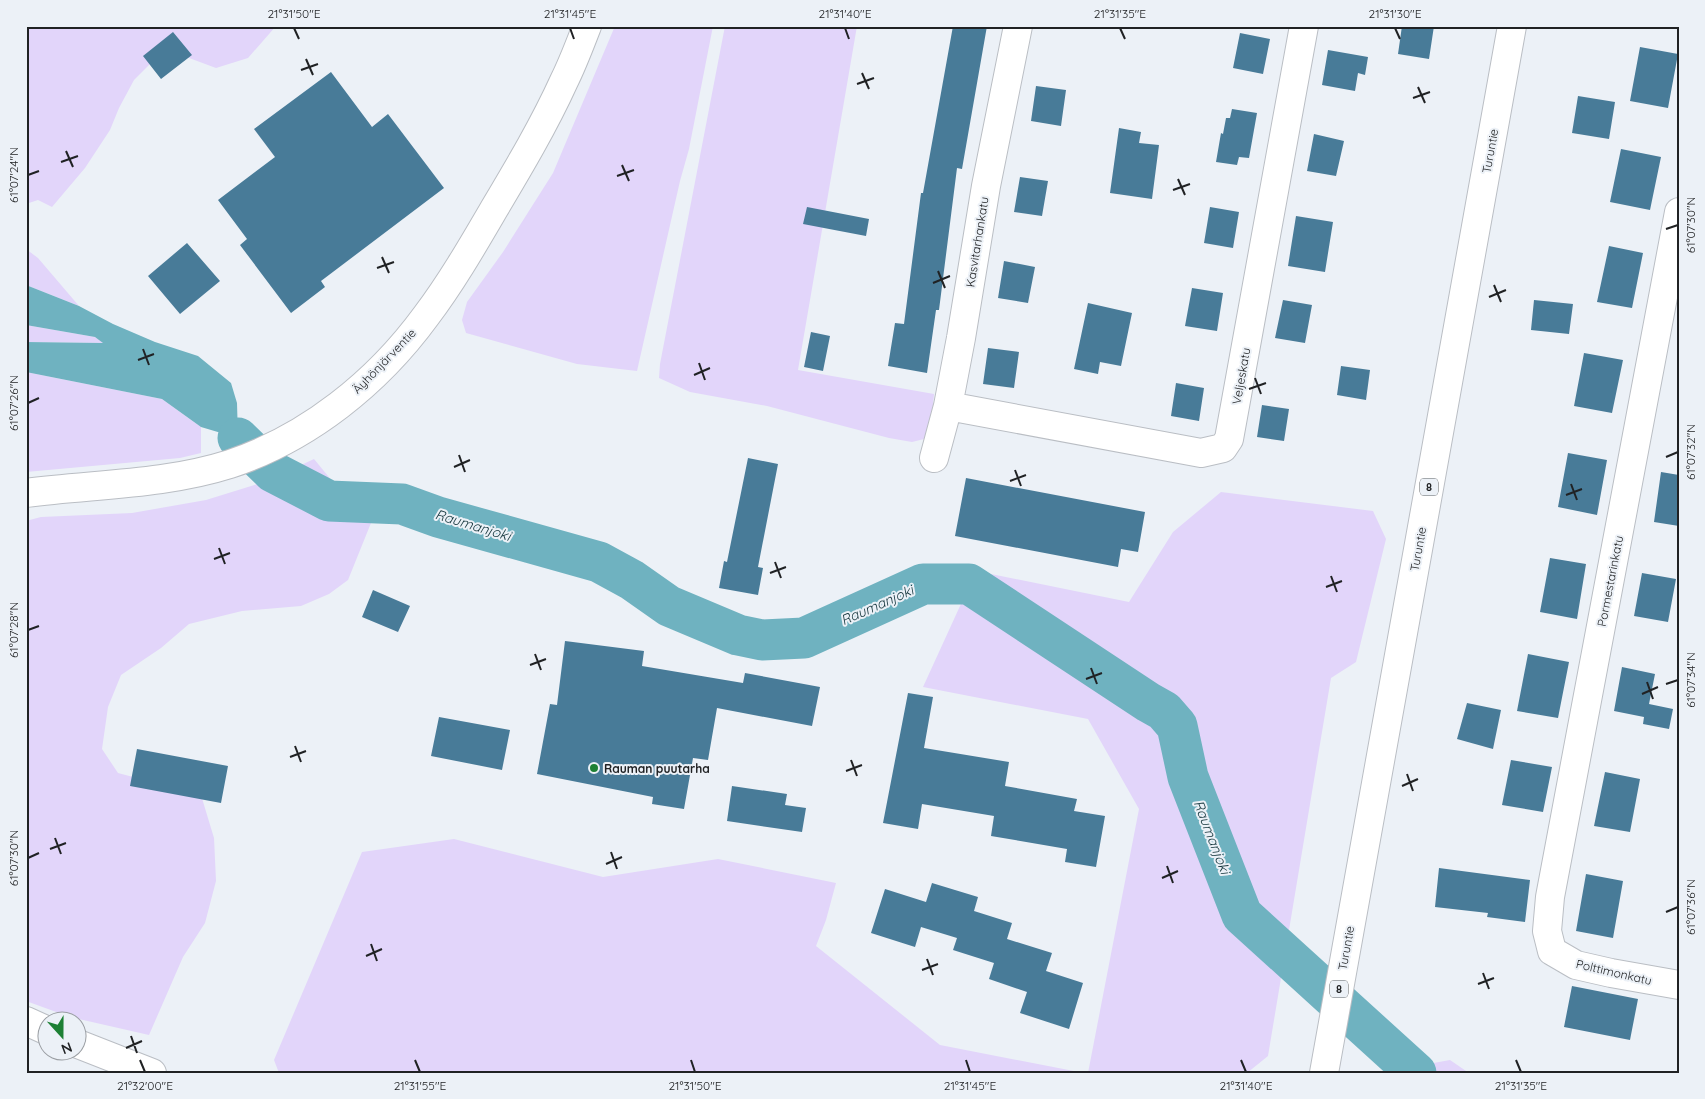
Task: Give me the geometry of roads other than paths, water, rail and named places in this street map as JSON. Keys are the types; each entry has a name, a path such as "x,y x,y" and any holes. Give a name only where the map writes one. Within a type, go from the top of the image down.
{"main road":[{"name":"Äyhönjärventie","path":"26,493 157,480 195,473 228,464 264,451 290,438 347,400 389,360 426,317 477,238 525,157 564,82 588,26"},
{"name":"Kasvitarhankatu","path":"934,458 948,406 986,186 1018,26"},
{"name":"Veljeskatu","path":"948,406 1201,453 1222,448 1229,439 1304,26"},
{"name":"Turuntie","path":"1324,1073 1512,26"},
{"name":"Pormestarinkatu","path":"1552,951 1546,931 1550,897 1679,212"},
{"name":"Polttimonkatu","path":"1552,951 1576,965 1679,985"},
{"path":"26,1021 38,1026"},
{"path":"88,1048 152,1073"}],"water":[{"path":"26,285 79,306 113,324 155,342 198,356 231,383 237,403 238,438 201,427 162,399 26,372 26,342 103,343 95,337 26,325"}],"waterway":[{"name":"Raumanjoki","path":"238,438 273,472 329,501 402,504 438,517 599,562 632,580 669,606 738,635 762,640 804,638 923,584 969,584 1164,711 1177,726 1188,777 1242,915 1416,1073"}],"place":[{"name":"Rauman puutarha","path":"594,768"}]}
